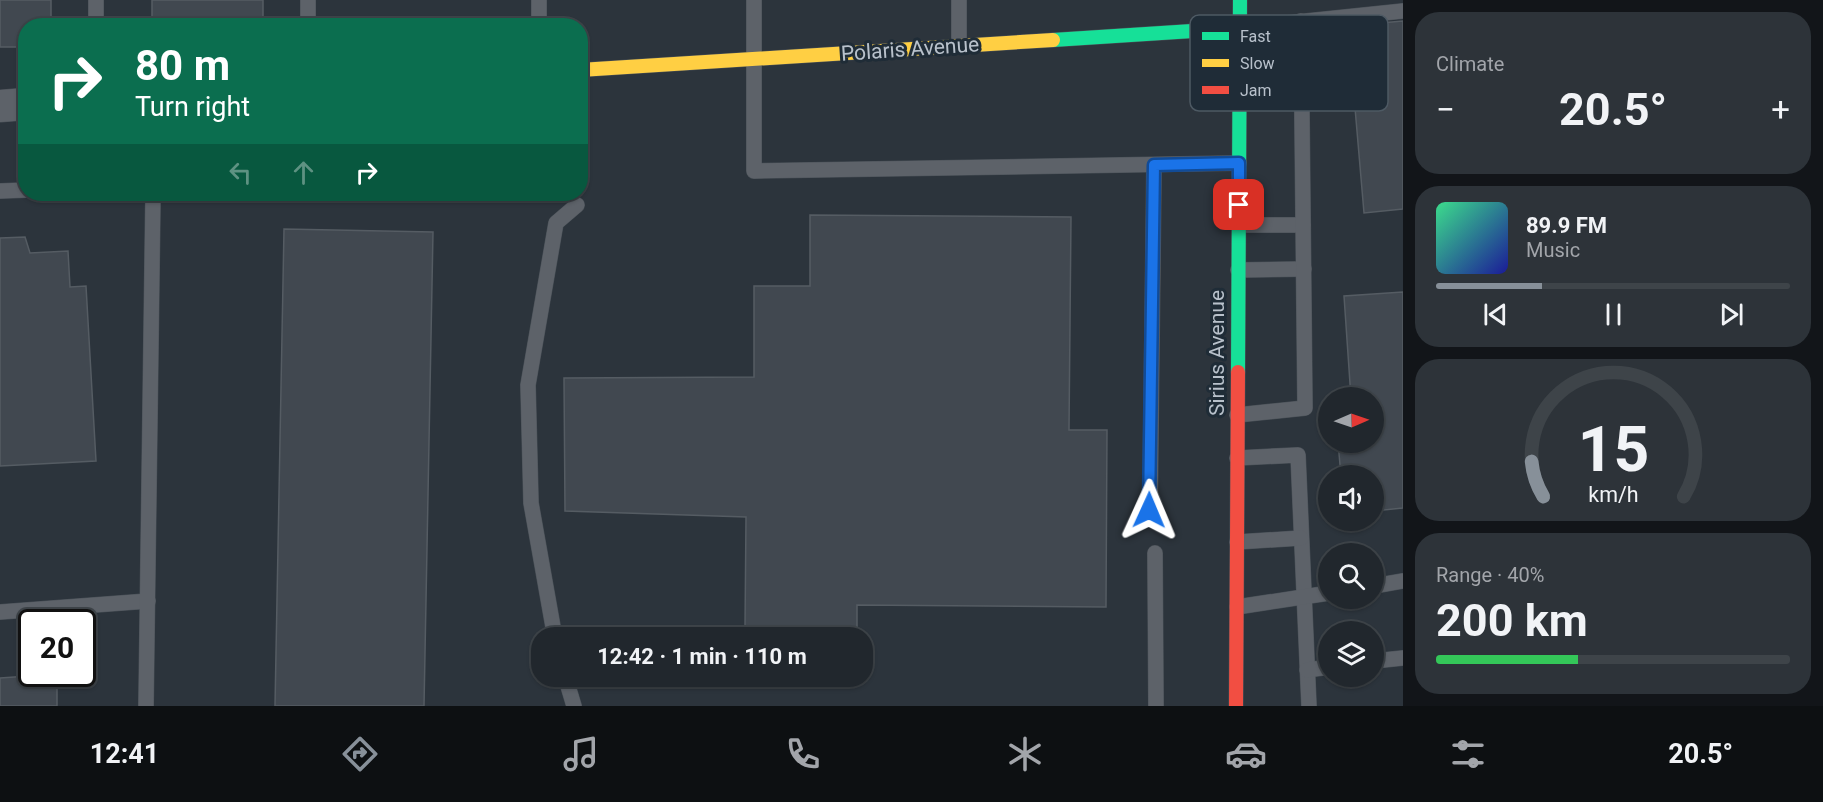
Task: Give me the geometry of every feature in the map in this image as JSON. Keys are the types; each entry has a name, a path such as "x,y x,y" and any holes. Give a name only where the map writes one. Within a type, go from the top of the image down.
{"street":[{"name":"Polaris Avenue","path":"588,69 1190,31"},
{"path":"0,106 18,105"},
{"name":"Sirius Avenue","path":"1236,706 1239,111"}],"lane":[{"path":"96,0 96,18"},
{"path":"308,0 308,18"},
{"path":"539,0 539,18"},
{"path":"754,0 754,171 1239,163"},
{"path":"959,0 959,45"},
{"path":"1362,15 1403,11"},
{"path":"1237,415 1305,408 1302,111"},
{"path":"1149,510 1154,165"},
{"path":"0,191 18,190"},
{"path":"146,706 153,201"},
{"path":"553,627 531,503 528,385 556,223 577,205"},
{"path":"1238,225 1303,225"},
{"path":"1238,270 1304,269"},
{"path":"1237,458 1298,456 1309,706"},
{"path":"1237,542 1301,538"},
{"path":"1155,553 1156,706"},
{"path":"1384,584 1403,581"},
{"path":"1237,607 1318,595"},
{"path":"0,612 148,601"},
{"path":"1384,660 1403,658"},
{"path":"1307,670 1318,668"},
{"path":"568,687 574,706"}],"building":[{"path":"0,0 51,0 51,18 18,18 18,47 0,47"},
{"path":"152,0 263,0 263,18 152,17"},
{"path":"1403,21 1403,209 1364,213 1355,111 1388,111 1388,22"},
{"path":"810,215 1071,217 1069,430 1107,430 1106,607 857,605 857,627 745,627 746,517 565,511 564,378 754,377 754,286 810,286"},
{"path":"284,229 433,232 424,706 275,706"},
{"path":"25,237 30,253 68,251 70,287 86,286 96,461 0,466 0,238"},
{"path":"1403,292 1403,508 1384,510 1384,465 1340,465 1339,453 1384,453 1384,387 1350,387 1344,296"},
{"path":"18,677 18,687 57,687 57,706 0,706 0,678"}],"traffic: fast":[{"path":"1240,0 1240,15"},
{"path":"1053,40 1190,31"},
{"path":"1238,372 1239,111"}],"traffic: slow":[{"path":"588,69 1053,40"}],"traffic: jam":[{"path":"1236,706 1238,372"}],"route":[{"path":"1149,510 1154,165 1239,163 1239,205"}]}
